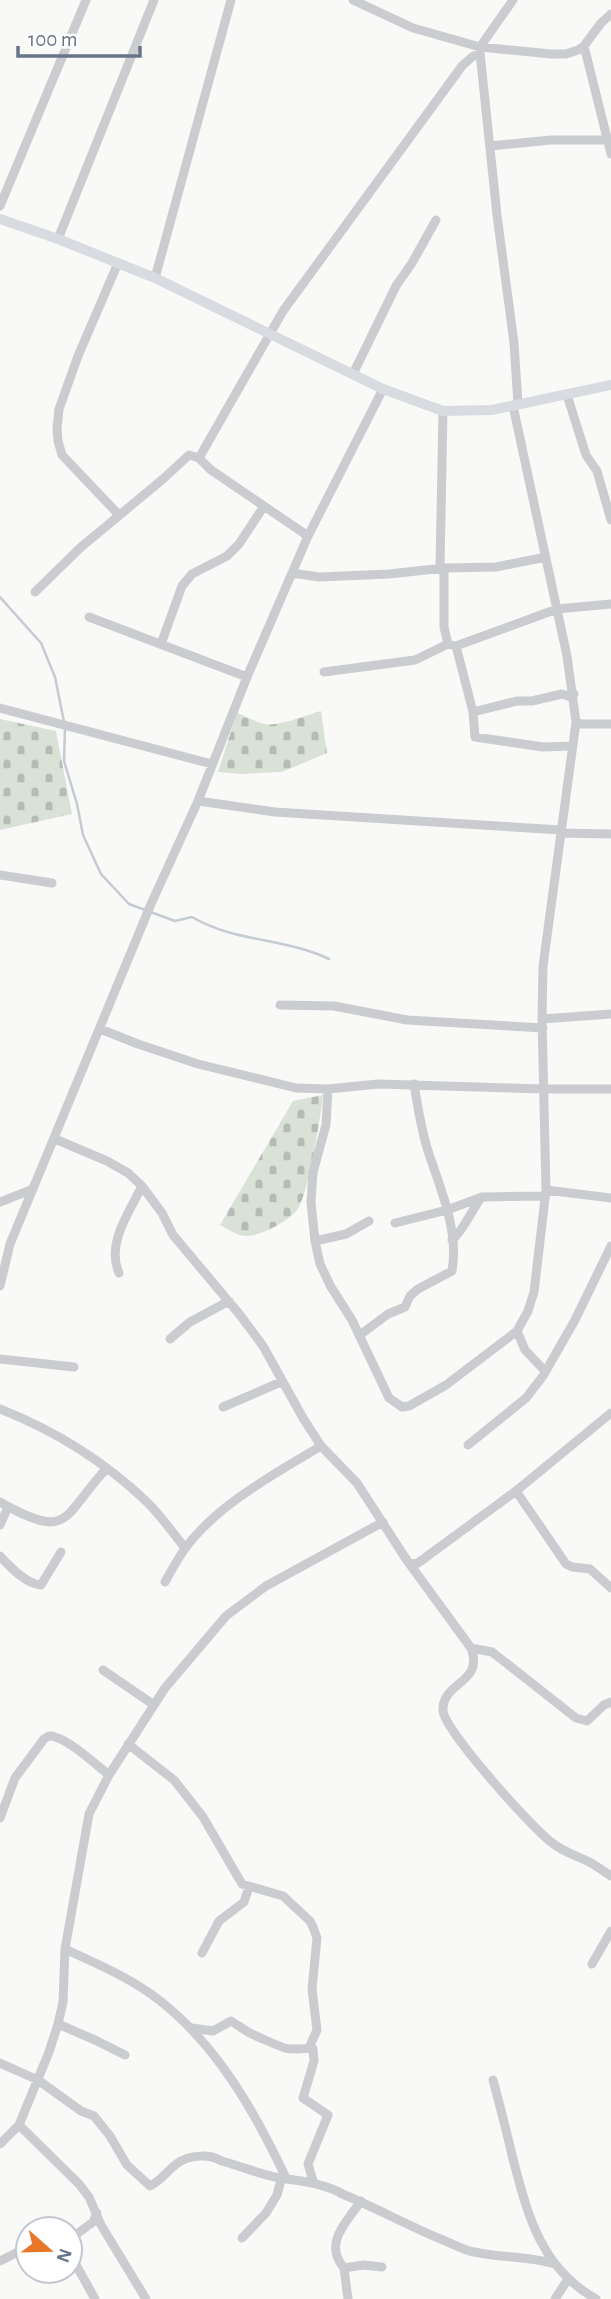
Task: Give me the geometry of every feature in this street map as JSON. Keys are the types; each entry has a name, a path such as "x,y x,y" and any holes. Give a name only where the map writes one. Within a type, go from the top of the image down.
{"main road":[{"path":"0,219 155,278 383,389 443,411 492,410 611,385"}],"street":[{"path":"0,206 86,0"},
{"path":"58,239 154,0"},
{"path":"155,278 231,0"},
{"path":"353,0 413,28 480,50 566,54 584,46 611,14"},
{"path":"199,457 269,332 332,241 462,66 480,50 513,0"},
{"path":"584,46 611,154"},
{"path":"328,1089 326,1125 313,1172 312,1202 320,1264 360,1335 389,1398 401,1407 409,1406 446,1385 517,1331 534,1292 545,1193 543,967 576,722 574,694 516,405 514,344 480,50"},
{"path":"490,146 551,140 607,140"},
{"path":"353,374 396,286 436,220"},
{"path":"118,263 78,356 59,409 57,429 62,455 119,515"},
{"path":"0,1286 10,1244 144,920 198,800 247,677 308,536 383,389"},
{"path":"567,395 586,455 597,471 611,520"},
{"path":"443,411 444,627 473,712 474,733 478,738 543,747 573,746"},
{"path":"35,592 80,548 189,455 199,457 211,470 308,536"},
{"path":"161,644 182,586 192,574 227,556 239,544 264,506"},
{"path":"292,573 319,577 389,574 442,568 496,567 546,557"},
{"path":"324,671 415,660 556,609 611,604"},
{"path":"89,617 247,677"},
{"path":"473,712 517,701 574,694"},
{"path":"0,708 212,764"},
{"path":"576,722 611,724"},
{"path":"198,800 275,812 611,834"},
{"path":"0,875 52,883"},
{"path":"280,1005 334,1006 407,1020 542,1024 611,1014"},
{"path":"100,1029 198,1064 296,1088 414,1084 611,1089"},
{"path":"360,1335 388,1314 405,1307 410,1296 418,1289 452,1271 452,1240 447,1210 428,1153 414,1084"},
{"path":"55,1139 107,1161 128,1173 142,1186 162,1213 173,1235 229,1301 262,1346 321,1446 357,1483 471,1648 475,1666 444,1701 444,1716 480,1767 536,1830 552,1844 611,1876"},
{"path":"119,1273 113,1255 115,1243 142,1186"},
{"path":"0,1202 33,1189"},
{"path":"395,1223 447,1210 482,1197 545,1193 611,1198"},
{"path":"452,1240 482,1197"},
{"path":"315,1241 346,1234 369,1221"},
{"path":"468,1445 526,1398 575,1321 611,1246"},
{"path":"170,1339 190,1322 229,1301"},
{"path":"517,1331 523,1349"},
{"path":"497,1346 510,1344 523,1349 545,1371"},
{"path":"0,1359 74,1367"},
{"path":"223,1407 281,1382"},
{"path":"0,1409 71,1444 120,1478 148,1504 185,1548"},
{"path":"411,1564 418,1563 516,1491 611,1413"},
{"path":"165,1582 185,1548 219,1515 255,1487 321,1446"},
{"path":"0,1525 4,1504 40,1522 52,1523 61,1520 79,1504 89,1487 106,1469"},
{"path":"516,1491 566,1564 590,1569 611,1588"},
{"path":"0,2144 19,2125 58,2024 65,1949 89,1814 128,1744 193,1653 244,1600 383,1522"},
{"path":"0,1556 27,1581 33,1585 41,1585 61,1552"},
{"path":"471,1648 492,1652 576,1718 587,1721 611,1702"},
{"path":"103,1670 154,1705"},
{"path":"0,1818 15,1778 49,1736 66,1743 109,1775"},
{"path":"128,1744 174,1780 203,1817 237,1878 249,1887 283,1896 313,1927 317,1938 312,1989 317,2029 309,2048"},
{"path":"202,1953 219,1922 244,1902 249,1887"},
{"path":"592,1964 611,1930"},
{"path":"65,1949 135,1984 158,1999 192,2028 228,2074 270,2143 286,2178"},
{"path":"192,2028 213,2031 231,2021 247,2032 261,2036 282,2048 309,2048"},
{"path":"58,2024 125,2055"},
{"path":"309,2048 314,2054 314,2062 303,2098 328,2115 308,2164 313,2181"},
{"path":"0,2063 38,2080 94,2116 127,2165 150,2186 159,2182 173,2166 192,2157 214,2157 222,2162 286,2179 313,2181 343,2194"},
{"path":"493,2080 527,2212 538,2237 568,2280 596,2299"},
{"path":"19,2125 79,2184 146,2299"},
{"path":"242,2238 266,2213 277,2195 281,2180 286,2178 313,2181 361,2201 422,2232 472,2252 540,2259 555,2264"},
{"path":"348,2299 344,2268 337,2260 334,2249 337,2237 361,2201"},
{"path":"84,2228 93,2222 97,2213"},
{"path":"344,2268 363,2265 382,2267"},
{"path":"84,2279 95,2299"},
{"path":"555,2299 568,2280"}],"green space":[{"path":"321,711 327,753 282,772 218,772 237,713 270,724"},
{"path":"0,719 56,731 72,814 0,830"},
{"path":"323,1095 310,1173 297,1210 273,1228 251,1236 239,1234 220,1225 293,1101"}],"waterway":[{"path":"0,597 41,643 55,677 65,727 64,761 83,835 101,874 129,904 175,921 192,917 225,931 295,947 329,959"}]}
